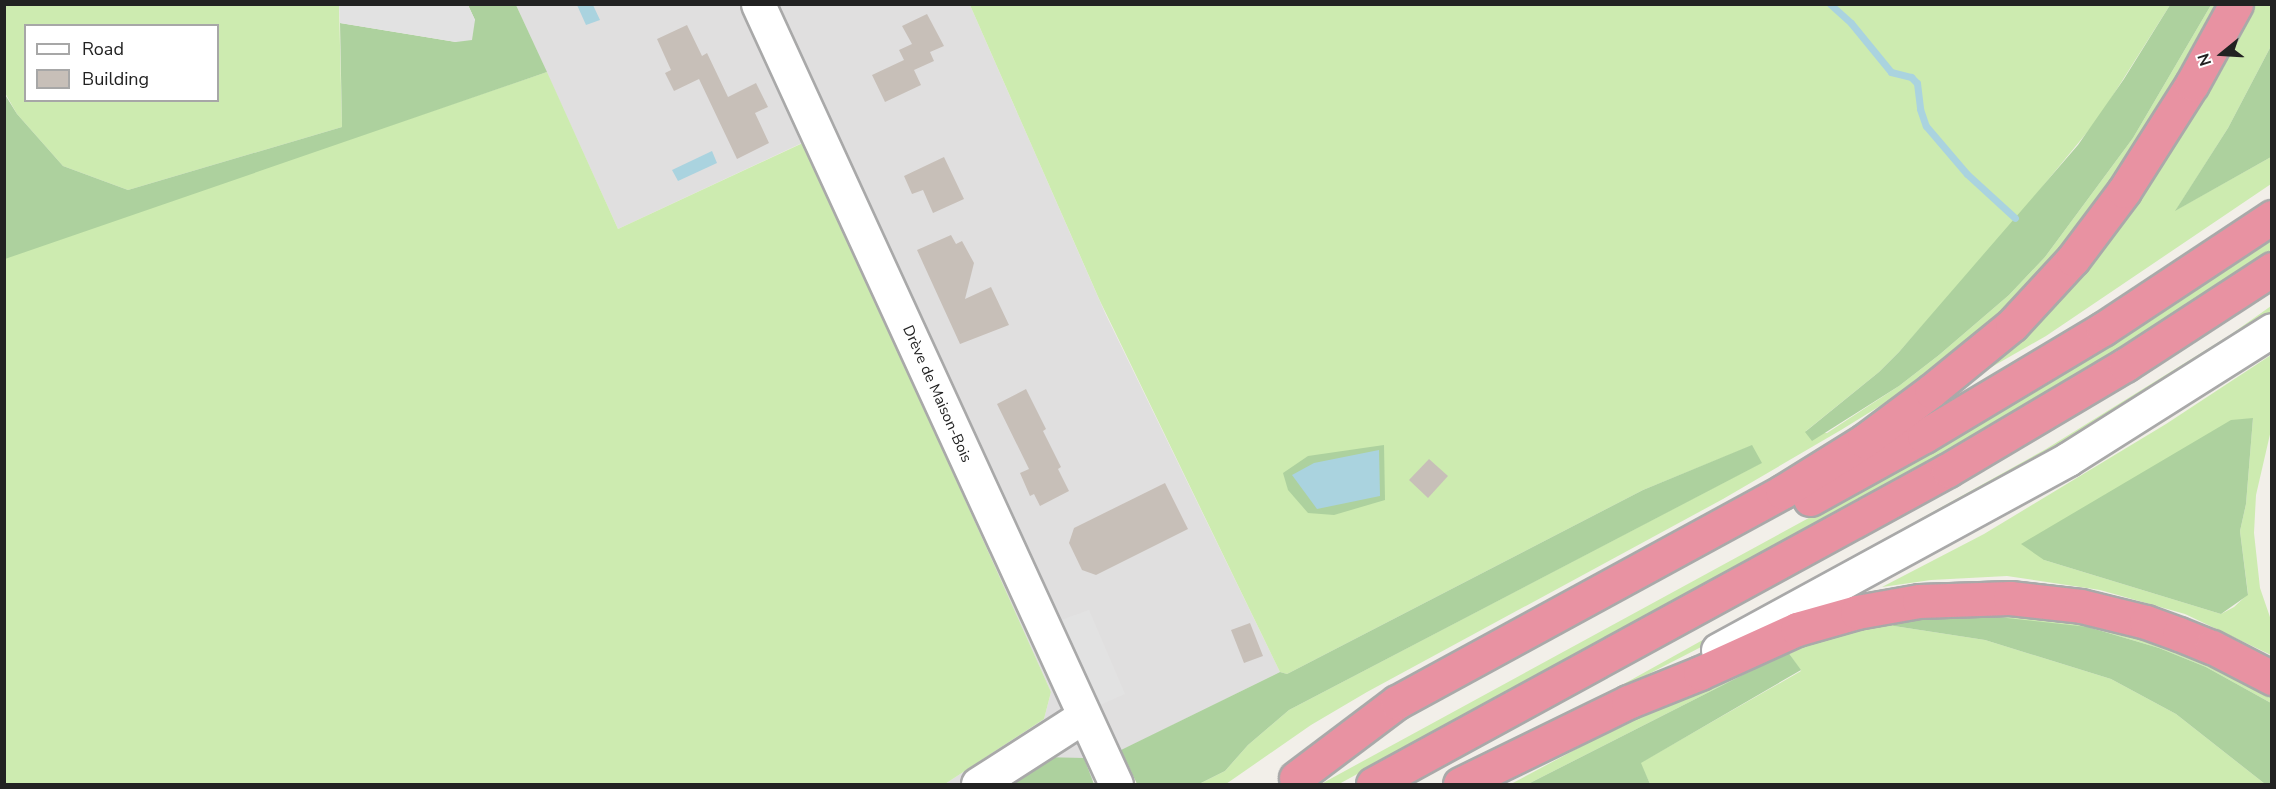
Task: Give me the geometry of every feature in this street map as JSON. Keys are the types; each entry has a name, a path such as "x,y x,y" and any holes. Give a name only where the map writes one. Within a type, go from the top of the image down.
{"highway":[{"path":"1290,781 1397,702 1772,497 1864,441 1931,391 2012,325 2073,259 2124,191 2192,84 2236,4"},
{"path":"1290,781 1924,436 2103,329 2271,217"},
{"path":"1372,784 1948,470 2125,365 2271,269"},
{"path":"1460,784 1628,702 1700,673 1797,629 1857,612 1918,601 1967,598 2045,601 2146,622 2212,647 2271,678"}],"street":[{"name":"Drève de Maison-Bois","path":"758,4 1113,778"},
{"path":"1628,702 2068,459 2271,330"},
{"path":"978,784 1084,716"}],"shaded area":[{"path":"339,5 468,5 475,20 472,40 456,42 340,23"},
{"path":"516,5 970,5 1106,315 1280,672 1122,750 1127,763 1092,780 1084,758 1000,784 945,784 1044,719 1051,692 804,142 618,229"},
{"path":"1089,610 1125,694 1098,706 1061,620"}],"green space":[{"path":"5,5 339,5 342,127 128,190 63,166 17,114 5,93"},
{"path":"468,5 516,5 547,72 5,259 4,93 17,114 63,166 128,190 342,127 340,23 456,42 475,20"},
{"path":"970,5 2170,5 2098,119 2001,237 1879,372 1806,431 1827,433 1899,386 1939,355 2009,295 2045,257 2133,138 2211,5 2218,5 2165,104 2073,236 1997,317 1888,401 1723,499 1367,692 1311,725 1226,784 1199,784 1225,771 1248,745 1289,710 1761,463 1751,446 1643,490 1287,674 1280,672 1100,301"},
{"path":"2170,5 2211,5 2133,138 2045,257 2009,295 1939,355 1899,386 1812,441 1805,432 1879,372 1899,352 2078,145 2124,79"},
{"path":"2253,5 2271,5 2271,46 2228,128 2176,210 2271,157 2271,184 2046,336 1962,384 2059,296 2116,230 2208,88"},
{"path":"2271,46 2271,157 2175,211 2228,128"},
{"path":"547,72 618,229 805,142 1051,692 1044,719 945,784 5,784 4,257"},
{"path":"2271,237 2271,250 2229,279 2117,352 1931,461 1339,784 1321,784 1928,453 2133,329"},
{"path":"2271,306 2271,318 2193,370 1705,645 1559,720 2046,449 2230,335"},
{"path":"2271,355 2271,430 2256,495 2254,533 2260,588 2271,620 2271,655 2185,614 2100,590 2007,576 1931,580 1882,587 1984,534 2166,424","holes":["2253,418 2246,504 2240,531 2248,594 2234,607 2221,614 2044,560"]},
{"path":"2253,418 2246,504 2240,531 2248,595 2221,614 2044,560 2021,544 2231,420"},
{"path":"1384,445 1385,500 1334,515 1308,513 1288,490 1283,473 1308,456"},
{"path":"1752,445 1762,463 1289,710 1248,745 1225,771 1199,784 1137,784 1121,750 1280,672 1287,674 1643,490"},
{"path":"1999,608 2142,632 2271,691 2271,703 2206,667 2159,648 2088,627 1894,626 1985,640 2111,679 2176,714 2265,784 1650,784 1640,763 1801,671 1788,652 1528,784 1511,784 1627,722 1785,646 1859,623"},
{"path":"1980,615 2088,627 2159,648 2206,667 2271,703 2271,784 2265,784 2176,714 2111,679 1985,640 1894,626 1885,619"},
{"path":"1788,652 1801,670 1641,763 1650,784 1528,784"},
{"path":"1041,757 1084,758 1094,784 1000,784"}],"water":[{"path":"577,5 593,5 600,20 586,25"},
{"path":"712,151 717,163 678,181 672,170"},
{"path":"1379,450 1380,496 1317,509 1292,475 1314,463"}],"building":[{"path":"927,14 944,46 930,52 934,61 914,70 921,85 885,102 872,75 904,60 899,50 912,44 902,26"},
{"path":"687,25 702,56 707,53 728,97 756,83 768,107 755,113 769,143 737,159 699,79 674,91 665,73 671,70 657,39"},
{"path":"944,157 964,199 933,213 923,190 912,194 904,176"},
{"path":"951,235 956,244 962,241 974,263 965,299 991,287 1009,325 960,344 917,250"},
{"path":"1026,389 1046,429 1043,431 1061,467 1058,469 1069,491 1040,506 1034,494 1030,496 1020,473 1029,469 997,404"},
{"path":"1429,459 1448,476 1428,498 1409,480"},
{"path":"1165,483 1188,529 1096,575 1082,570 1069,543 1074,528"},
{"path":"1250,623 1263,656 1244,663 1231,630"}],"waterway":[{"path":"1830,4 1851,23 1891,72 1911,77 1917,83 1920,109 1926,126 1967,174 2015,218"}]}
